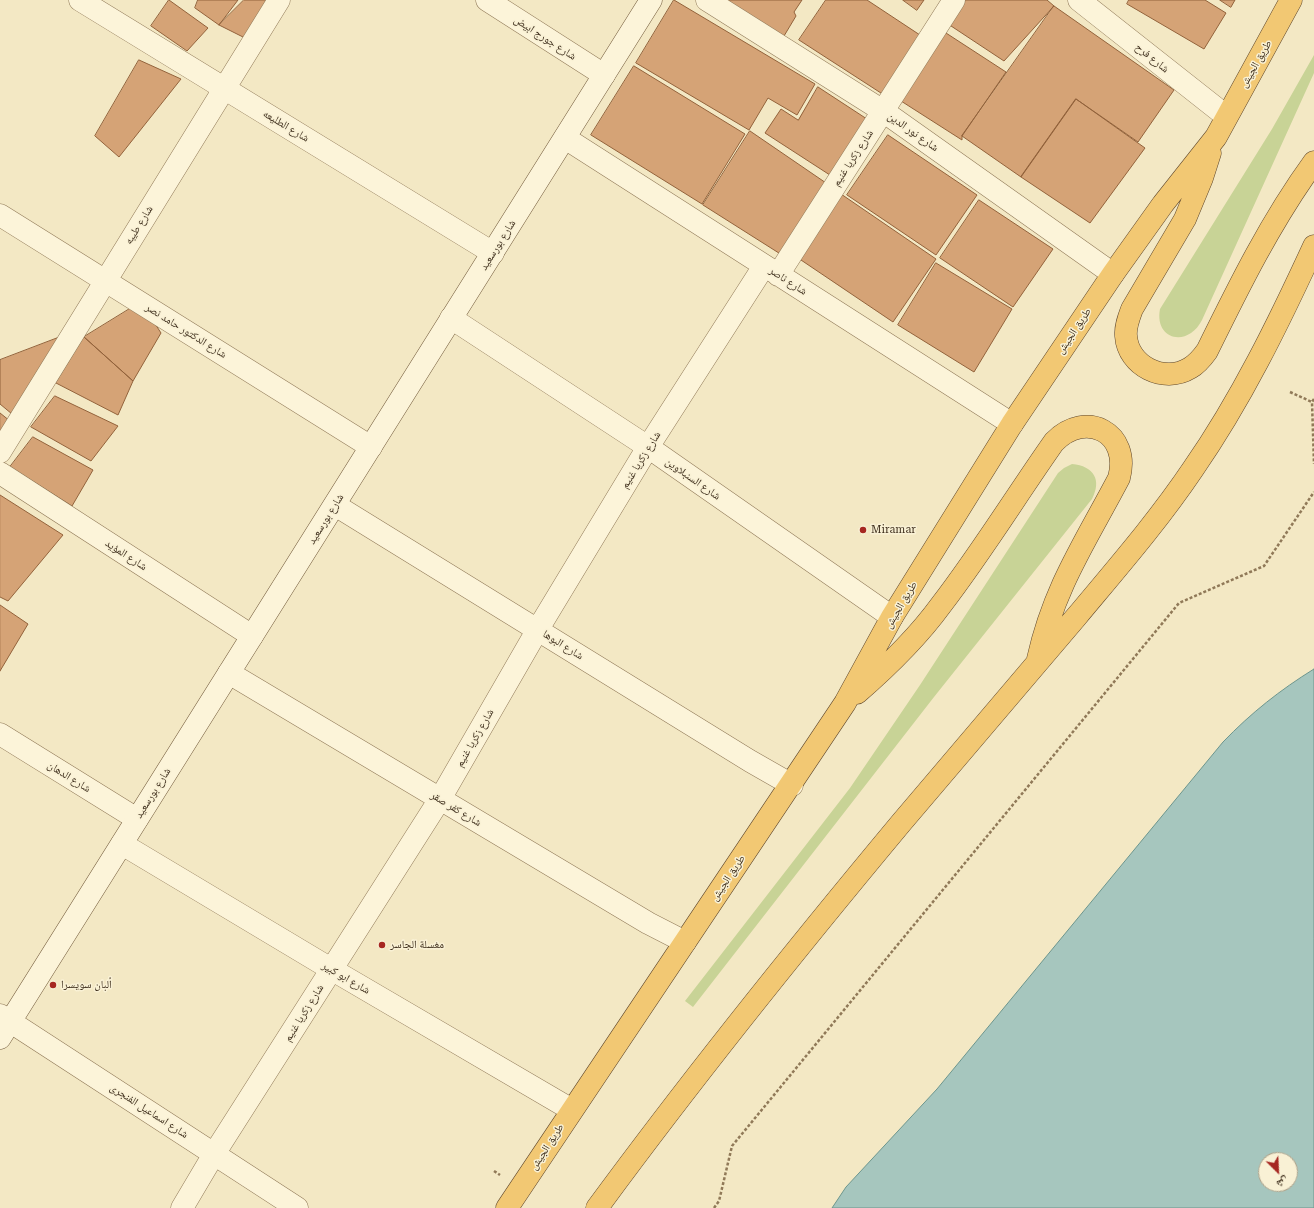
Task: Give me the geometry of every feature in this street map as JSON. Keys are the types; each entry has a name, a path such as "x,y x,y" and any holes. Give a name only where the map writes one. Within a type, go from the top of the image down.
{"highway":[{"name":"طريق الجيش","path":"507,1208 792,785 845,703 892,617 1012,424 1113,274 1163,204 1216,137 1226,116 1291,0"},
{"path":"1216,137 1202,178 1184,219 1132,309 1128,320 1126,334 1128,348 1135,359 1145,368 1156,373 1180,373 1191,368 1207,351 1250,265 1273,225 1314,162"},
{"path":"598,1208 638,1153 767,987 900,824 1148,531 1194,467 1261,355 1314,246"},
{"path":"845,703 879,674 911,641 941,606 996,529 1054,442 1062,434 1071,429 1082,426 1093,427 1103,430 1112,437 1122,456 1122,468 1119,478 1063,581 1043,635 1036,664"}],"street":[{"name":"شارع الطليعه","path":"80,0 493,253"},
{"name":"شارع طيبه","path":"0,452 279,0"},
{"name":"شارع جورج ابيض","path":"486,0 604,75"},
{"name":"شارع بورسعيد","path":"3,1024 122,844 651,0"},
{"name":"شارع نور الدين","path":"707,0 883,111 1113,274"},
{"name":"شارع زكريا غنيم","path":"182,1208 214,1154 440,799 538,630 648,447 883,111 954,0"},
{"name":"شارع فرح","path":"1079,0 1226,116"},
{"name":"شارع ناصر","path":"565,138 1012,424"},
{"name":"شارع الدكتور حامد نصر","path":"0,215 371,447"},
{"name":"شارع السنبلاوين","path":"452,318 648,447 892,617"},
{"name":"شارع المؤيد","path":"0,473 252,636"},
{"name":"شارع البوها","path":"335,505 743,757 792,785"},
{"name":"شارع كفر صقر","path":"229,673 648,923 685,942"},
{"name":"شارع الدهان","path":"0,734 137,819"},
{"name":"شارع ابو كبير","path":"122,844 331,969 572,1110"},
{"name":"شارع اسماعيل الفنجرى","path":"3,1024 214,1154 297,1208"}],"path":[{"path":"1290,392 1312,402"},
{"path":"1314,399 1312,402 1314,464"},
{"path":"714,1208 719,1201 732,1146 1179,603 1264,566 1314,492"}],"green space":[{"path":"1314,55 1314,73 1202,320 1196,329 1189,334 1181,337 1174,337 1162,328 1160,309 1272,129"},
{"path":"1072,464 1080,465 1086,468 1094,475 1096,486 1092,499 934,697 693,1007 685,1001 850,788 920,685 1058,473"}],"water":[{"path":"1314,669 1314,1208 832,1208 846,1187 937,1089 1223,742 1255,712"}],"building":[{"path":"169,0 208,28 187,51 151,26"},
{"path":"198,0 238,0 219,25 195,8"},
{"path":"244,0 271,0 253,42 219,25"},
{"path":"674,0 815,84 797,115 768,98 749,130 636,63"},
{"path":"727,0 802,0 794,12 796,16 784,36"},
{"path":"826,0 867,0 923,37 884,95 799,40"},
{"path":"903,0 924,0 917,10"},
{"path":"960,0 1047,0 1054,6 1004,61 945,22"},
{"path":"1129,0 1205,0 1226,13 1204,49 1127,4"},
{"path":"1220,0 1235,0 1231,7"},
{"path":"1054,6 1174,90 1138,142 1076,99 1021,177 962,136"},
{"path":"946,33 1006,72 962,136 962,140 901,101"},
{"path":"139,60 181,79 119,157 95,136"},
{"path":"634,66 745,134 702,204 591,135"},
{"path":"818,87 870,121 833,177 765,133 781,109 798,120"},
{"path":"1076,99 1145,148 1090,223 1021,177"},
{"path":"750,131 829,185 782,255 703,205"},
{"path":"888,135 977,195 936,255 847,195"},
{"path":"841,194 936,259 893,322 798,258"},
{"path":"979,200 1053,249 1013,307 940,258"},
{"path":"936,263 1012,309 974,372 898,325"},
{"path":"141,302 161,333 133,381 84,337"},
{"path":"73,332 12,414 0,404 0,360"},
{"path":"84,337 133,381 118,415 56,383"},
{"path":"55,396 118,426 91,461 31,427"},
{"path":"0,413 10,421 0,433"},
{"path":"33,437 93,470 72,506 10,467"},
{"path":"0,495 63,535 8,601 0,597"},
{"path":"0,605 28,624 0,671"}],"place":[{"name":"Miramar","path":"863,530"},
{"name":"مغسلة الجاسر","path":"382,945"},
{"name":"ألبان سويسرا","path":"53,985"}]}
